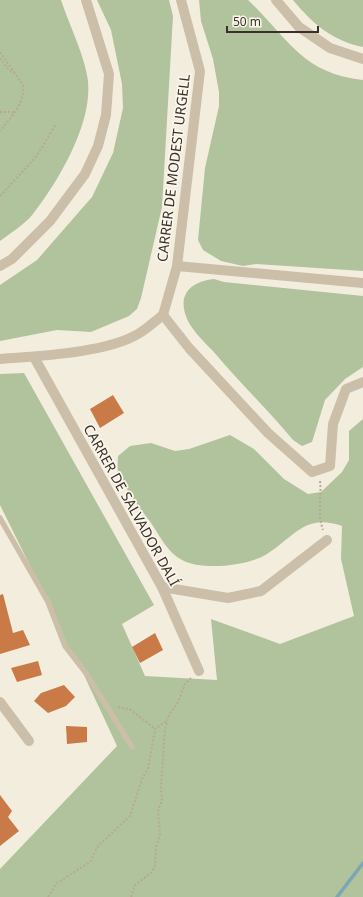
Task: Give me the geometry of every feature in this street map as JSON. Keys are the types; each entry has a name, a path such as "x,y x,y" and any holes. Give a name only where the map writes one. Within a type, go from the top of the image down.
{"street":[{"path":"0,266 12,259 50,222 85,174 98,146 106,115 109,74 86,0"},
{"name":"CARRER DE MODEST URGELL","path":"162,315 177,266 200,71 181,0"},
{"path":"276,0 299,27 330,48 363,59"},
{"path":"177,266 363,283"},
{"path":"0,359 34,357 112,345 139,334 162,315 189,348 268,434 312,472 330,466 333,424 346,389 363,382"},
{"name":"CARRER DE SALVADOR DALÍ","path":"34,357 162,587 200,671"},
{"path":"162,587 228,598 261,591 327,540"},
{"path":"0,702 29,741"}],"lane":[{"path":"0,518 48,602 65,646 86,673 132,747"}],"path":[{"path":"0,52 23,85 24,92 20,105 0,131"},
{"path":"0,58 8,69 15,74"},
{"path":"0,112 14,112"},
{"path":"0,196 36,157 56,124"},
{"path":"318,470 321,492 318,505 319,520 327,540"},
{"path":"131,897 135,885 152,872 155,866 156,847 160,835 158,810 162,801 161,787 165,729 185,684 200,671"},
{"path":"107,706 130,710 155,729"},
{"path":"48,897 57,883 90,862 98,846 130,816 142,779 148,769 155,729 168,720"}],"green space":[{"path":"0,0 61,0 85,65 88,92 86,110 81,129 64,167 54,184 30,218 0,241"},
{"path":"97,0 169,0 173,16 162,207 141,298 137,309 129,316 91,332 57,330 0,341 0,285 37,260 92,197 113,153 123,108 122,84 111,30"},
{"path":"199,0 248,0 297,52 310,62 325,70 342,76 363,80 363,271 256,264 243,266 221,261 203,250 198,240 205,168 219,106 219,92 213,59 201,21"},
{"path":"293,0 363,0 363,47 332,36 315,23"},
{"path":"214,279 224,282 363,296 363,367 345,379 325,400 312,442 302,446 293,440 200,338 189,323 185,314 184,306 186,293 197,284"},
{"path":"24,373 154,605 122,624 145,676 217,680 211,619 280,644 354,616 341,559 342,526 318,522 309,525 293,534 267,554 249,562 225,566 191,563 182,560 172,553 133,498 120,477 118,471 118,456 130,446 151,443 175,451 189,449 230,435 254,449 284,479 308,494 321,492 342,472 349,460 349,431 363,419 363,897 0,897 0,869 117,746 77,660 65,646 48,602 0,505 0,374"}],"building":[{"path":"113,395 124,413 100,428 90,409"},
{"path":"3,594 13,633 23,630 30,645 0,654 0,595"},
{"path":"155,633 163,650 140,663 132,647"},
{"path":"38,661 42,675 17,682 11,668"},
{"path":"64,685 75,697 66,706 48,713 34,701 41,693"},
{"path":"66,726 87,727 87,742 67,744"},
{"path":"0,795 12,811 8,817 19,831 0,846"}],"waterway":[{"path":"337,897 363,863"}]}
